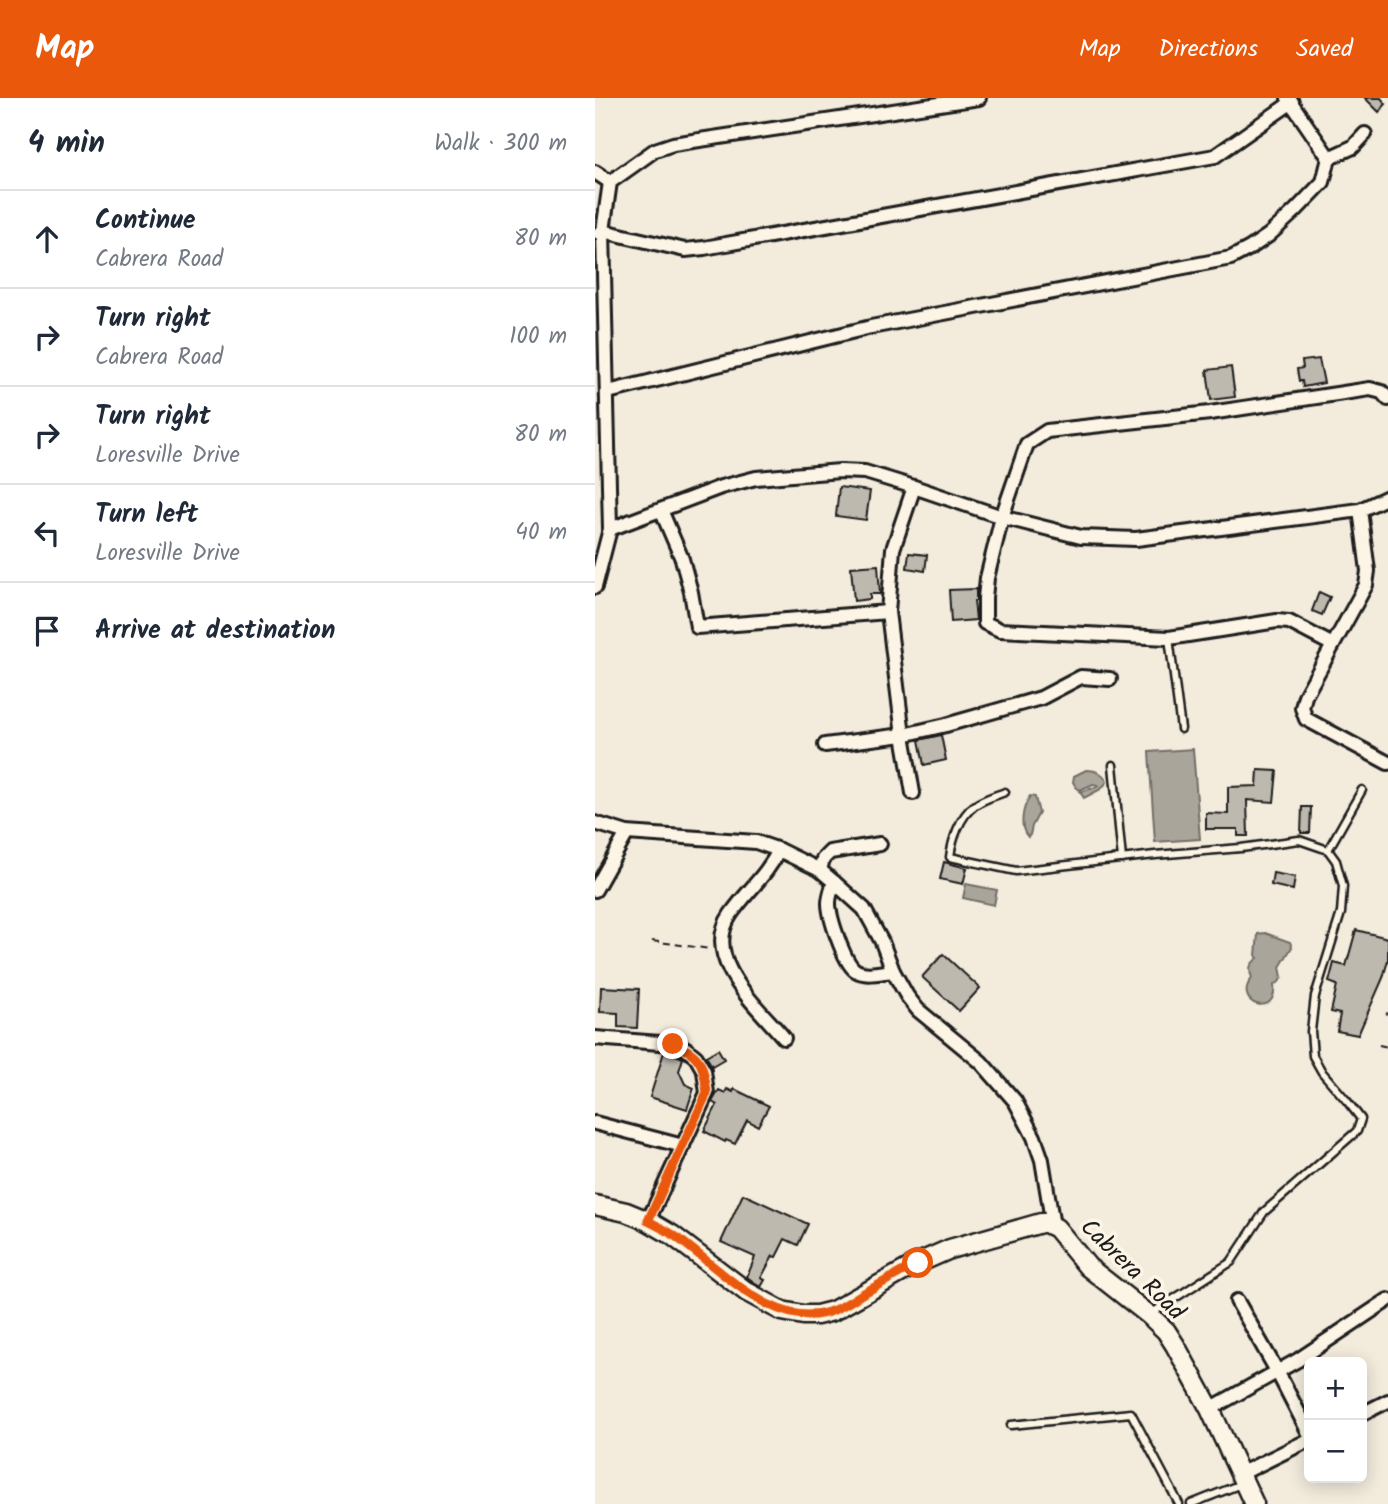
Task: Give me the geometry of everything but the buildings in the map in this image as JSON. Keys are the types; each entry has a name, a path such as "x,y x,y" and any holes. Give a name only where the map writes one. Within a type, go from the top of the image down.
{"main road":[{"name":"Cabrera Road","path":"595,1205 626,1212 648,1221 672,1235 747,1292 782,1311 803,1315 833,1311 918,1263 950,1249 1041,1223 1053,1226 1088,1267 1149,1315 1171,1338 1210,1409 1254,1504"}],"street":[{"path":"595,587 610,529 608,392 599,232 610,182 655,150 673,144 979,98"},
{"path":"599,232 685,250 704,248 1215,156 1290,100 1329,158 1323,183 1269,235 1231,258 871,327 608,392"},
{"path":"1329,158 1353,147 1365,134"},
{"path":"595,172 610,182"},
{"path":"1333,645 1289,622 1277,621 1169,638 1000,631 985,623 988,578 1002,517 1027,444 1047,431 1210,413 1370,389 1382,392 1388,399"},
{"path":"610,529 721,487 757,478 840,471 865,472 1002,517 1081,537 1136,539 1360,510 1388,497"},
{"path":"913,793 888,612 893,549 914,487"},
{"path":"660,510 682,559 697,627 888,612"},
{"path":"1360,510 1368,571 1366,585 1305,696 1302,708 1307,719 1388,763"},
{"path":"825,745 946,725 1041,698 1081,677 1110,679"},
{"path":"595,823 627,833 756,842 820,870 834,882 864,909 882,942 893,971 918,1010 981,1062 1014,1101 1034,1137 1042,1160 1053,1226"},
{"path":"595,890 627,833"},
{"path":"820,870 823,859 830,852 880,844"},
{"path":"779,850 767,871 729,916 723,931 722,950 738,985 784,1038"},
{"path":"834,882 829,901 830,915 848,964 865,974 893,971"},
{"path":"595,1038 673,1044 685,1048 696,1057 704,1071 707,1093 648,1221"},
{"path":"595,1123 683,1146"},
{"path":"1210,1409 1298,1360 1388,1300"},
{"path":"1237,1301 1304,1423"},
{"path":"1367,1412 1388,1401"},
{"path":"1242,1478 1304,1443"}],"lane":[{"path":"1169,638 1181,729"},
{"path":"1113,765 1122,859"},
{"path":"1328,850 1362,790"},
{"path":"1005,792 969,811 960,823 950,857 1016,870 1299,840 1328,850 1336,860 1343,886 1341,913 1315,996 1311,1031 1313,1056 1322,1072 1361,1119 1357,1131 1264,1212 1231,1262 1149,1315"},
{"path":"1011,1424 1131,1413 1179,1504"},
{"path":"1191,1504 1242,1478"}],"path":[{"path":"652,941 722,950"},
{"path":"1378,1045 1388,1047"}],"shaded area":[{"path":"1193,749 1200,839 1155,842 1149,752"},
{"path":"1086,770 1099,773 1107,782 1101,789 1084,798 1080,792 1098,785 1093,784 1080,790 1076,787 1074,776"},
{"path":"1030,796 1035,797 1039,813 1028,837 1023,828 1023,817"},
{"path":"966,884 997,890 994,905 963,898"},
{"path":"1265,933 1290,942 1292,947 1280,967 1282,977 1274,985 1273,996 1263,1005 1251,1001 1247,995 1247,987 1252,978 1251,967 1258,958 1258,934"}],"route":[{"path":"673,1044 685,1048 696,1057 704,1071 707,1093 648,1221 672,1235 747,1292 772,1307 791,1314 817,1315 833,1311 918,1263"}]}
